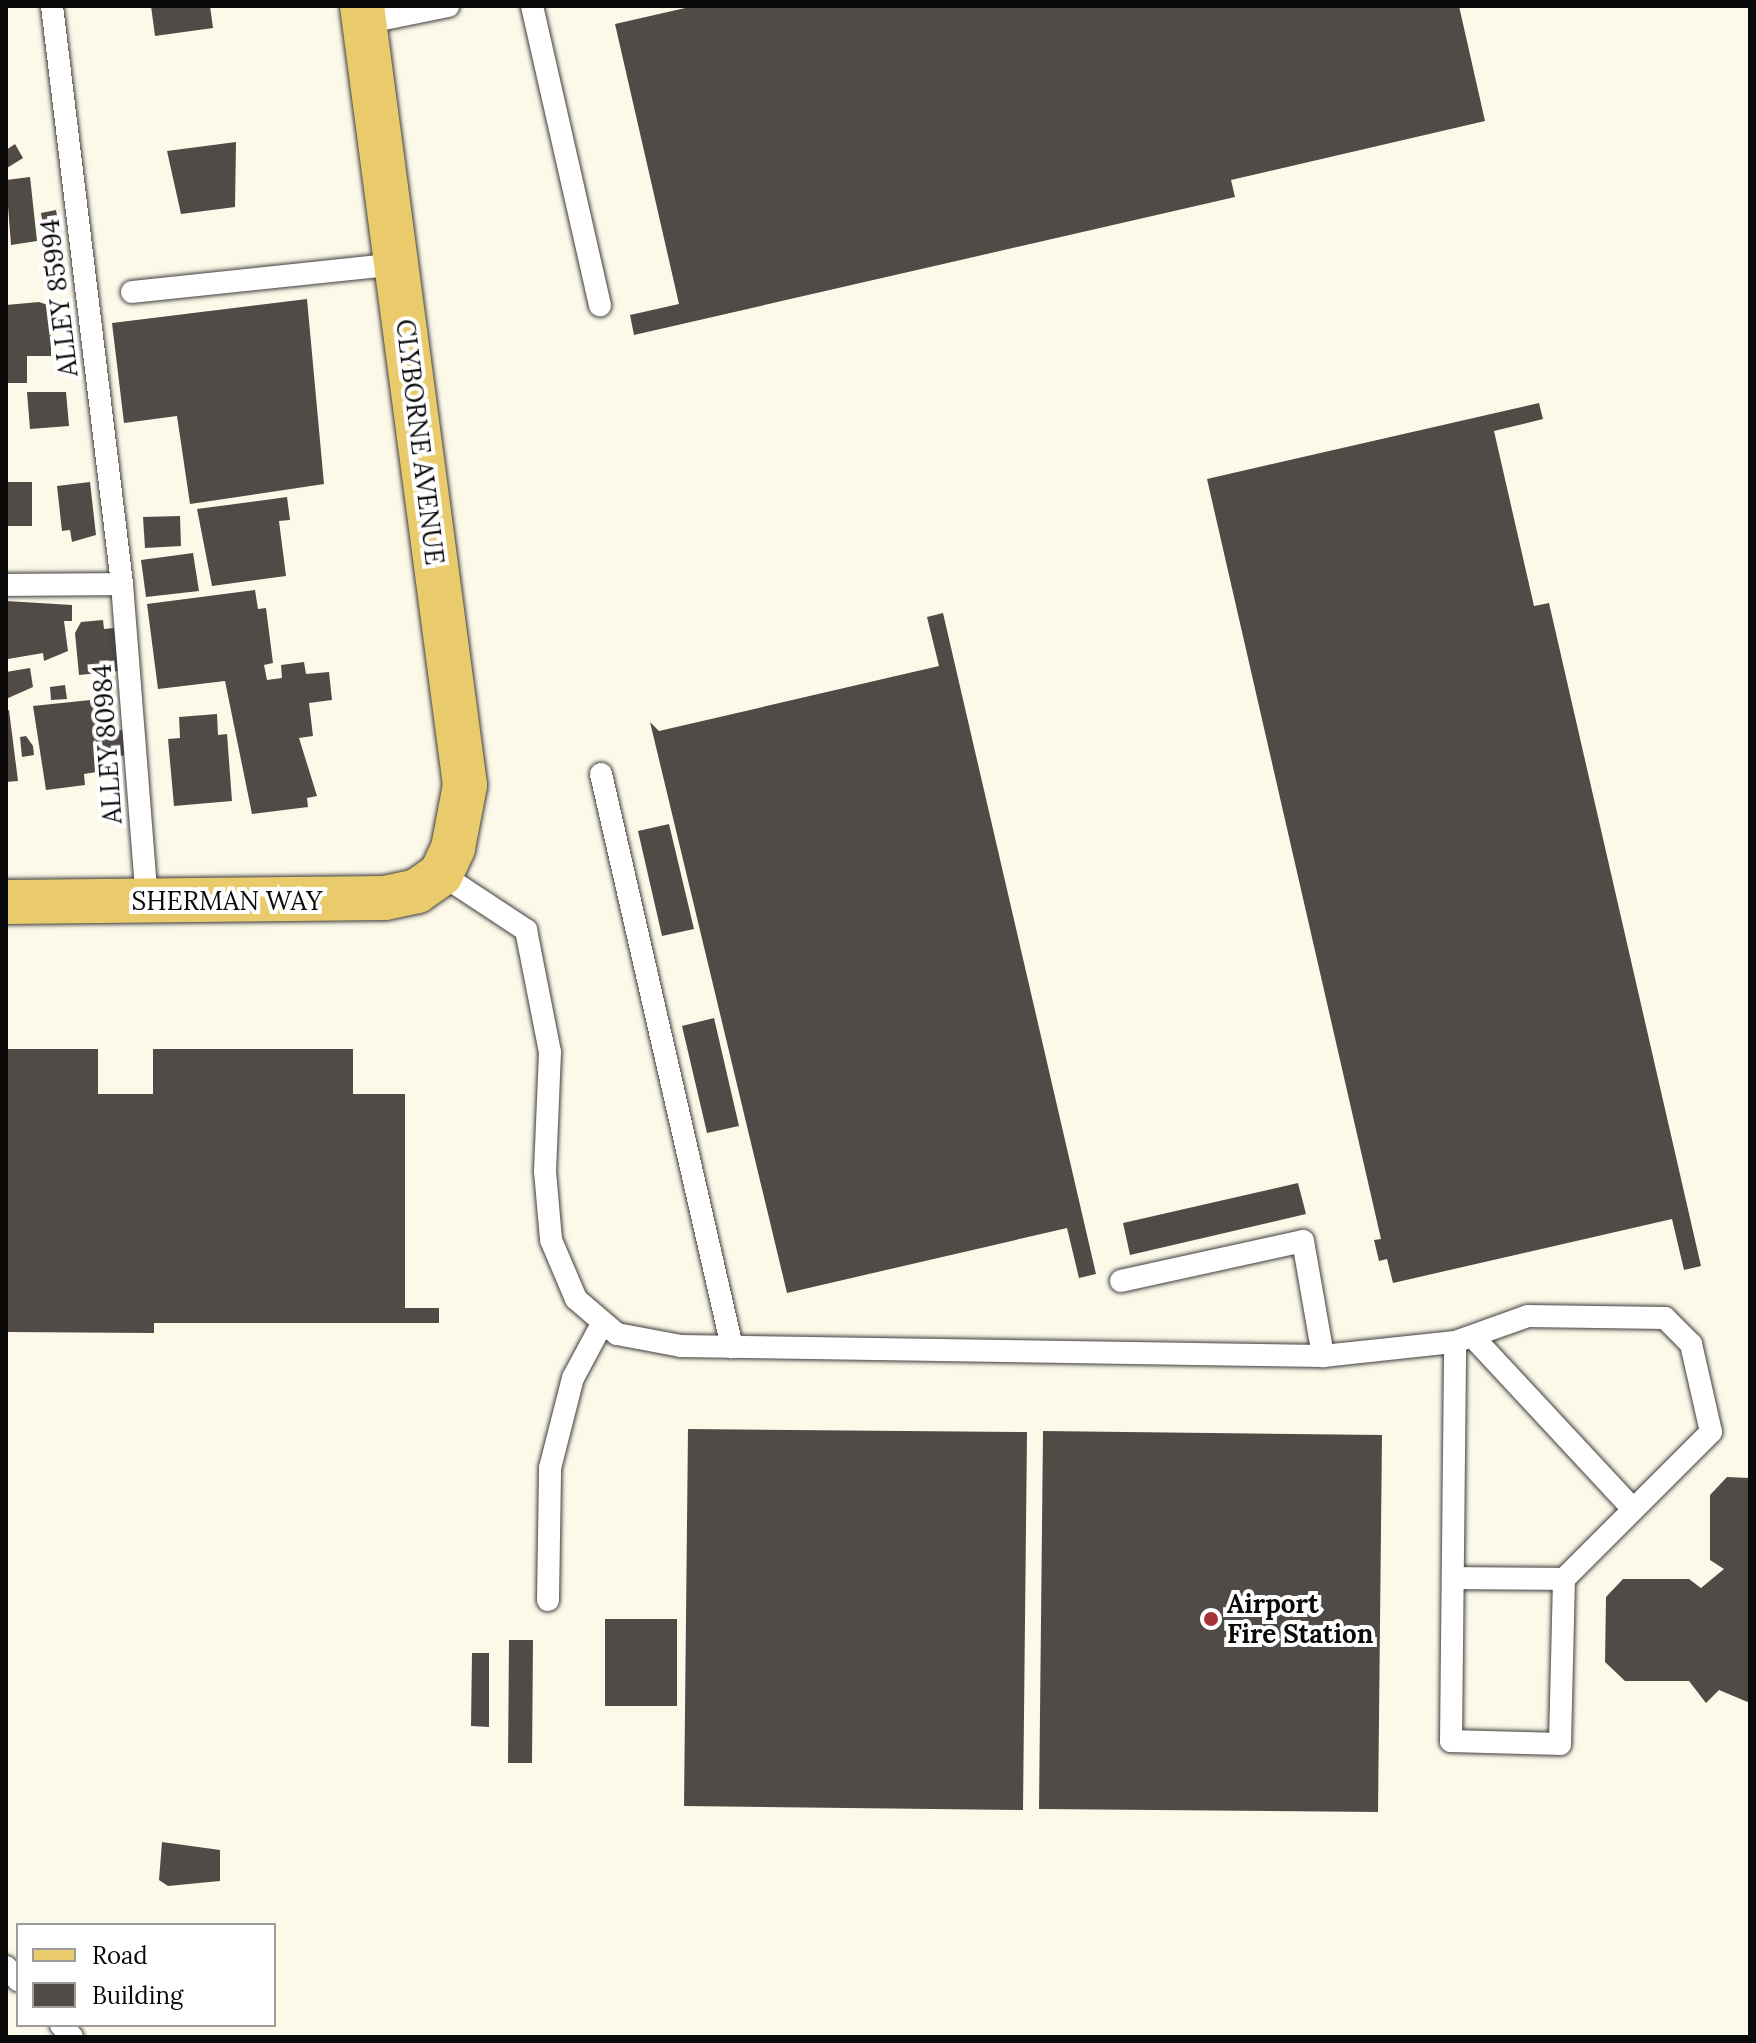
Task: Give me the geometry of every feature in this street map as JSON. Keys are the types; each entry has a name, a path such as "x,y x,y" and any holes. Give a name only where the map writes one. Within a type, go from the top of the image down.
{"main road":[{"name":"CLYBORNE AVENUE","path":"363,14 465,785 464,819 441,874"},
{"name":"SHERMAN WAY","path":"6,902 385,898 417,891 441,874"}],"lane":[{"name":"ALLEY 85994","path":"52,6 122,584"},
{"path":"363,14 448,6"},
{"path":"532,6 600,305"},
{"path":"132,292 397,264"},
{"path":"6,585 122,584"},
{"name":"ALLEY 80984","path":"122,584 147,901"},
{"path":"601,774 732,1347"},
{"path":"441,874 526,930 550,1052 545,1171 551,1240 576,1299 602,1324 645,1343 1323,1356 1465,1340 1528,1316 1665,1318 1691,1344 1711,1432 1564,1579 1560,1744 1451,1741 1453,1578 1465,1340"},
{"path":"1121,1281 1303,1241 1323,1356"},
{"path":"548,1600 550,1468 573,1378 602,1324"},
{"path":"1465,1340 1633,1509"},
{"path":"1453,1578 1564,1579"}],"building":[{"path":"151,6 210,6 213,28 155,36"},
{"path":"694,6 1459,6 1485,121 1231,180 1235,197 634,335 630,315 679,304 615,24"},
{"path":"236,142 235,207 181,214 167,151"},
{"path":"15,144 23,158 7,168 6,150"},
{"path":"30,177 37,241 11,245 6,180"},
{"path":"56,210 59,228 44,231 41,213"},
{"path":"307,299 324,484 190,504 177,416 124,423 112,323"},
{"path":"39,302 51,306 51,356 27,356 27,383 6,383 6,305"},
{"path":"27,392 66,392 69,426 30,429"},
{"path":"1539,403 1543,419 1494,431 1534,606 1549,603 1701,1266 1684,1270 1672,1219 1393,1283 1387,1259 1379,1261 1374,1240 1381,1239 1207,479"},
{"path":"6,482 32,482 32,526 6,526"},
{"path":"90,482 96,535 72,542 70,530 62,531 57,486"},
{"path":"287,497 290,520 279,521 286,576 212,586 197,509"},
{"path":"180,516 181,546 145,548 143,517"},
{"path":"193,553 199,591 146,597 141,560"},
{"path":"255,590 258,609 266,608 273,663 264,665 267,680 282,678 281,665 304,662 306,674 329,672 332,700 309,703 313,736 299,738 317,796 307,798 308,807 252,814 225,681 158,689 147,604"},
{"path":"6,601 72,605 72,621 64,621 68,651 44,661 43,653 8,659"},
{"path":"943,613 1096,1274 1079,1278 1067,1228 787,1293 650,722 659,731 939,666 927,617"},
{"path":"103,620 104,629 114,628 119,671 79,675 75,633 81,622"},
{"path":"30,668 33,687 6,699 6,672"},
{"path":"65,685 67,699 51,700 50,687"},
{"path":"100,699 103,771 84,774 85,785 46,790 33,706"},
{"path":"9,710 18,781 6,782 6,711"},
{"path":"217,714 218,735 227,734 232,801 174,806 168,739 180,738 179,717"},
{"path":"123,730 126,755 104,759 101,732"},
{"path":"26,736 33,746 34,755 22,757 20,737"},
{"path":"669,824 694,929 662,936 638,831"},
{"path":"714,1018 739,1126 707,1133 682,1026"},
{"path":"6,1049 98,1049 98,1094 153,1094 153,1049 353,1049 353,1094 405,1094 405,1308 439,1308 439,1323 154,1323 154,1333 6,1332"},
{"path":"1298,1183 1306,1214 1130,1255 1123,1223"},
{"path":"688,1429 1027,1432 1023,1810 684,1806"},
{"path":"1043,1431 1382,1435 1378,1812 1039,1809"},
{"path":"1727,1477 1750,1478 1750,1703 1719,1690 1706,1703 1689,1681 1625,1681 1605,1662 1606,1597 1623,1579 1689,1579 1701,1588 1724,1569 1710,1560 1710,1495"},
{"path":"605,1619 677,1619 677,1706 605,1706"},
{"path":"509,1640 533,1640 532,1763 508,1763"},
{"path":"472,1653 489,1653 489,1727 471,1726"},
{"path":"162,1842 220,1850 220,1881 168,1886 159,1880"}],"place":[{"name":"Airport Fire Station","path":"1211,1619"}]}
